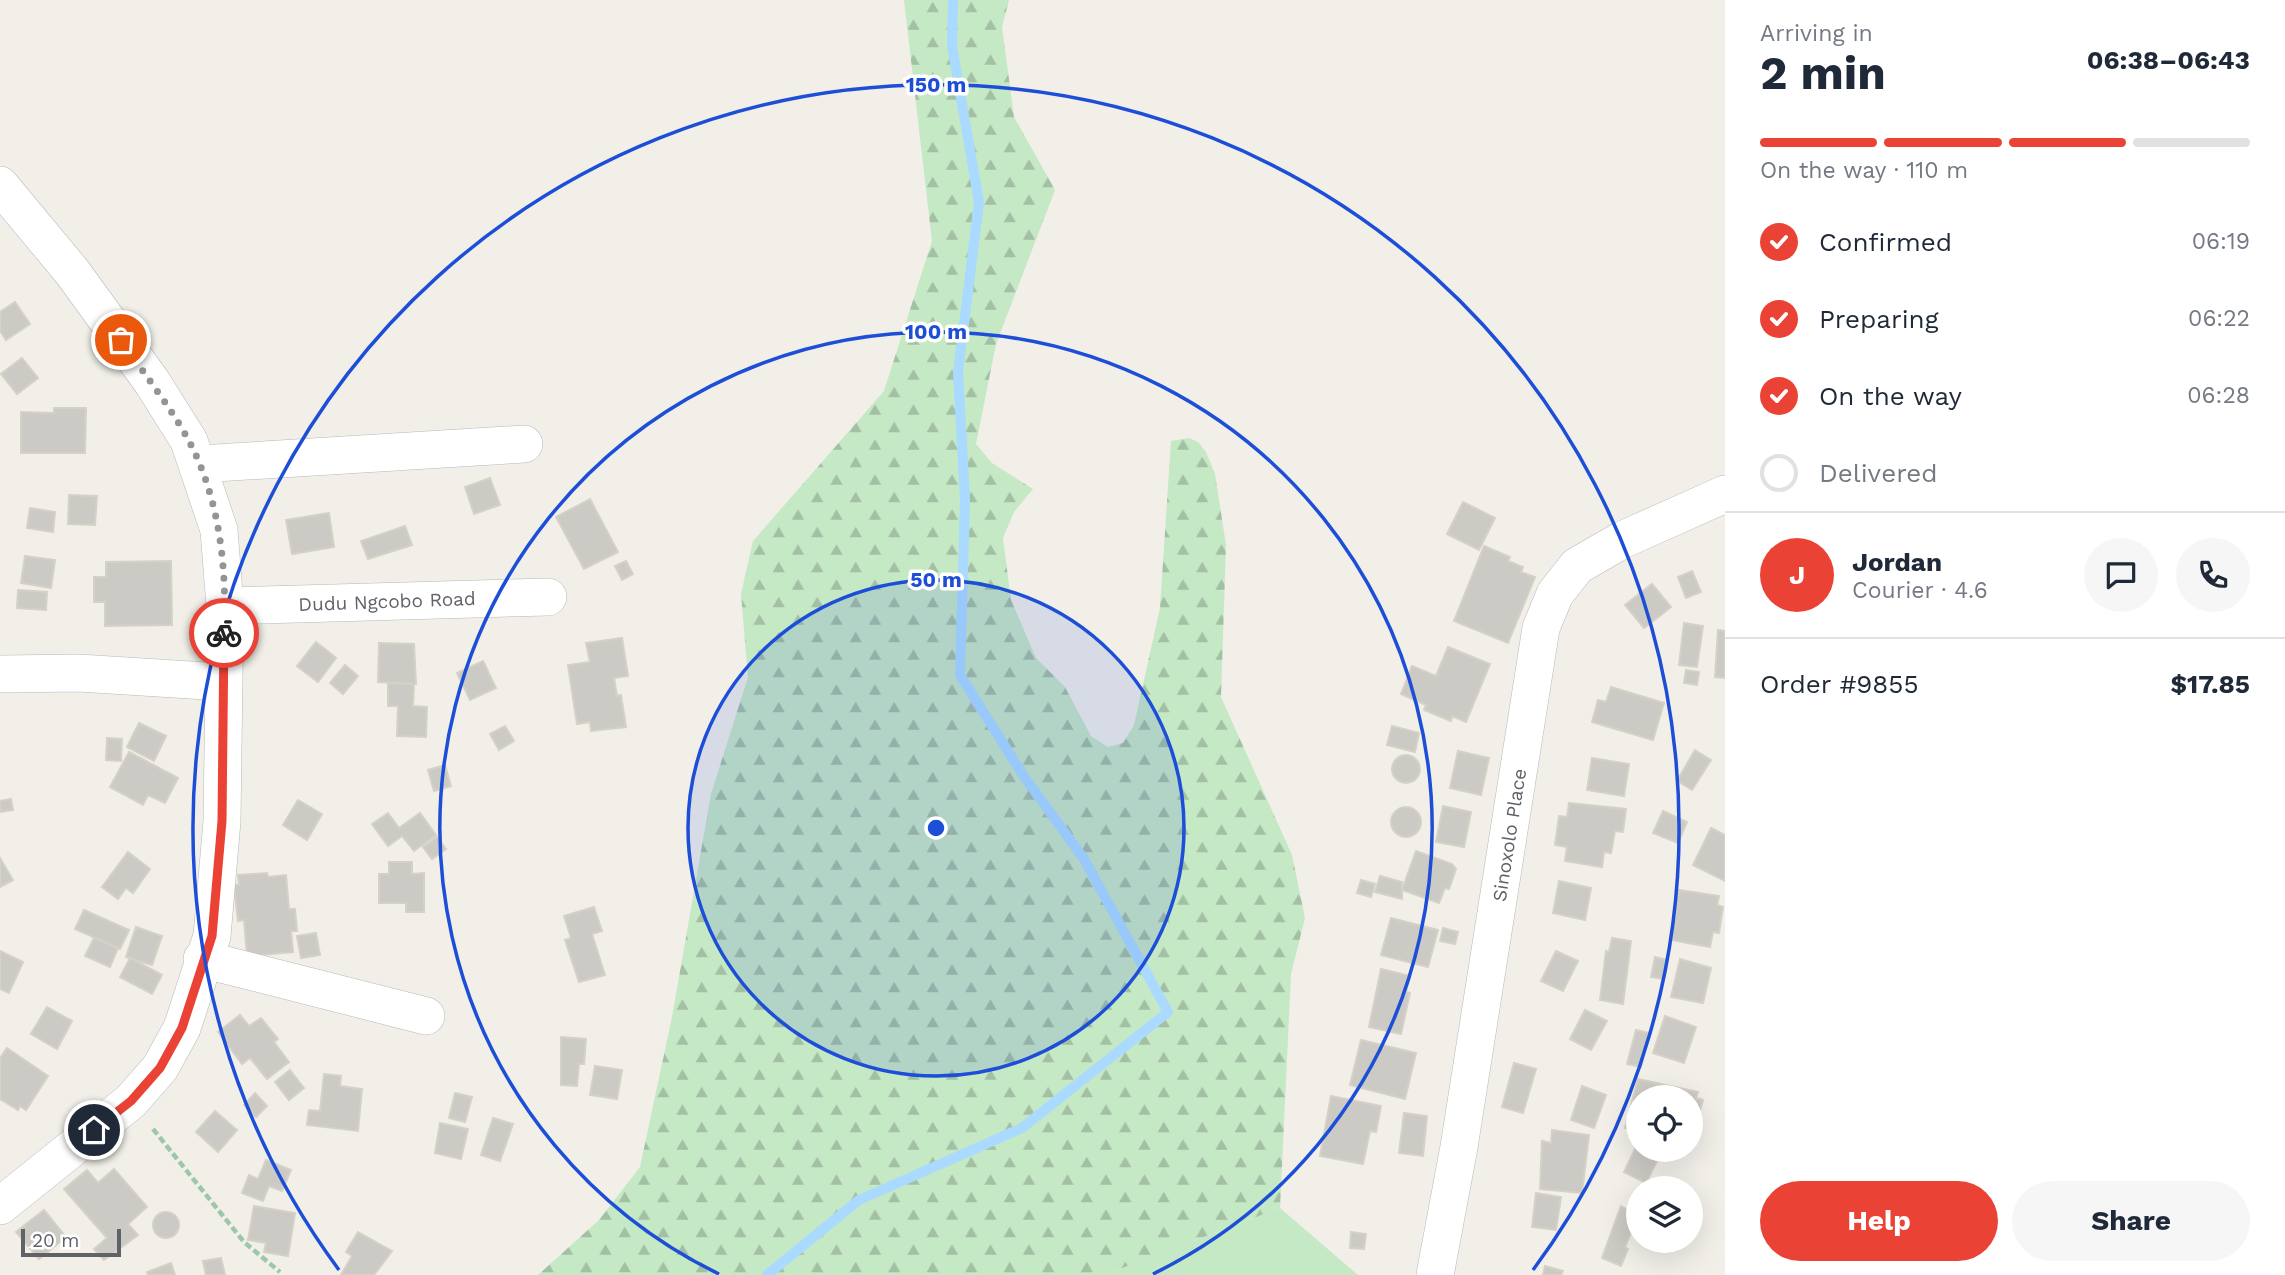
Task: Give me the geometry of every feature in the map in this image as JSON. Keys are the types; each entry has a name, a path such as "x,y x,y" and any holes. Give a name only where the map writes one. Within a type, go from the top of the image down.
{"street":[{"path":"0,185 73,273 152,382 189,441 199,464 219,530 225,606 222,821 212,936 202,959 182,1028 160,1068 131,1101 0,1206"},
{"path":"199,464 524,444"},
{"name":"Sinoxolo Place","path":"1435,1275 1459,1147 1541,628 1555,594 1577,566 1622,541 1725,494"},
{"name":"Dudu Ngcobo Road","path":"225,606 548,597"},
{"path":"0,674 79,673 222,682"},
{"path":"202,959 426,1016"}],"path":[{"path":"131,1101 244,1242 280,1272"}],"green space":[{"path":"904,0 1009,0 1002,27 1014,117 1055,190 996,344 976,444 992,463 1033,489 1014,512 1003,538 1011,600 1036,658 1065,687 1091,736 1108,747 1123,743 1134,725 1160,608 1171,441 1189,438 1198,442 1206,452 1215,474 1226,545 1221,697 1292,855 1305,918 1291,974 1280,1208 1104,1275 538,1275 599,1220 640,1167 672,1017 711,794 748,677 741,594 753,541 884,391 932,241"},
{"path":"1280,1208 1358,1275 1104,1275"}],"building":[{"path":"15,302 30,324 6,340 0,331 0,312"},
{"path":"22,358 38,378 17,394 1,374"},
{"path":"54,408 86,408 85,453 21,453 21,412 54,413"},
{"path":"490,478 500,505 474,514 465,487"},
{"path":"69,495 97,496 95,525 68,524"},
{"path":"590,499 618,552 584,569 556,517"},
{"path":"1463,502 1495,518 1479,550 1447,534"},
{"path":"30,508 55,512 53,532 27,528"},
{"path":"329,513 334,547 292,554 286,520"},
{"path":"405,526 412,545 368,559 361,541"},
{"path":"1484,546 1510,557 1508,561 1523,567 1521,572 1535,577 1508,643 1454,621"},
{"path":"25,556 55,560 51,588 21,583"},
{"path":"171,561 172,625 105,626 105,602 94,602 94,577 106,577 106,562"},
{"path":"626,561 633,574 622,580 615,566"},
{"path":"1692,571 1701,592 1686,598 1678,577"},
{"path":"1652,584 1671,607 1644,628 1625,605"},
{"path":"18,590 47,592 46,610 17,608"},
{"path":"1684,623 1703,626 1697,667 1679,665"},
{"path":"1718,630 1725,631 1725,678 1715,677"},
{"path":"622,638 628,676 614,678 617,696 621,695 626,727 591,731 590,722 577,724 568,665 590,662 586,643"},
{"path":"316,642 336,658 318,682 297,666"},
{"path":"379,643 414,644 416,684 378,682"},
{"path":"1448,647 1490,664 1466,722 1452,716 1451,721 1424,710 1426,705 1401,694 1412,666 1436,676"},
{"path":"483,661 496,688 470,700 457,673"},
{"path":"345,665 358,676 343,694 330,683"},
{"path":"1686,670 1699,672 1697,685 1684,683"},
{"path":"388,683 414,684 413,706 427,707 426,737 397,736 398,706 388,706"},
{"path":"1611,687 1664,703 1653,740 1592,722 1598,700 1606,702"},
{"path":"139,723 166,736 154,761 127,747"},
{"path":"505,726 514,741 499,750 490,734"},
{"path":"1392,726 1419,733 1415,752 1387,745"},
{"path":"107,738 122,739 121,761 106,760"},
{"path":"1695,750 1711,760 1692,790 1677,781"},
{"path":"1458,751 1489,758 1481,795 1450,788"},
{"path":"129,752 178,778 165,803 148,795 143,805 110,787"},
{"path":"1406,755 1416,759 1420,769 1416,779 1406,783 1396,779 1392,769 1396,759"},
{"path":"1592,758 1629,764 1624,796 1587,790"},
{"path":"445,765 451,786 434,791 428,770"},
{"path":"11,799 13,810 0,812 0,801"},
{"path":"298,800 322,814 307,840 283,825"},
{"path":"1569,803 1626,809 1623,832 1615,831 1611,853 1604,852 1602,867 1565,861 1567,847 1555,845 1559,816 1567,817"},
{"path":"1443,806 1471,812 1464,847 1436,842"},
{"path":"1406,807 1412,808 1420,816 1420,828 1412,836 1406,837 1400,836 1392,828 1391,822 1392,816 1400,808"},
{"path":"1663,811 1687,822 1678,843 1653,833"},
{"path":"388,813 399,828 420,813 436,835 414,851 402,836 388,846 372,824"},
{"path":"1711,828 1725,835 1725,881 1693,865"},
{"path":"437,837 446,849 432,859 423,847"},
{"path":"1416,851 1452,864 1456,869 1449,889 1445,888 1439,903 1402,890"},
{"path":"128,852 150,869 133,893 126,888 118,899 102,887"},
{"path":"0,858 13,880 0,887"},
{"path":"389,862 412,862 412,874 424,873 424,912 406,912 406,903 379,903 379,874 389,874"},
{"path":"267,873 268,877 286,875 289,909 295,909 297,931 291,931 293,952 247,956 244,920 238,921 234,885 239,885 238,875"},
{"path":"1380,876 1402,882 1402,899 1375,892"},
{"path":"1361,880 1375,884 1371,897 1357,893"},
{"path":"1559,881 1591,888 1585,920 1553,913"},
{"path":"1679,890 1719,896 1717,905 1723,907 1719,933 1713,932 1710,947 1671,940"},
{"path":"594,907 602,931 592,934 605,975 579,982 565,940 571,938 564,916"},
{"path":"84,910 129,930 120,949 75,929"},
{"path":"1391,918 1438,930 1428,967 1381,955"},
{"path":"136,927 162,936 152,965 126,957"},
{"path":"1443,928 1458,932 1455,944 1440,941"},
{"path":"316,933 320,955 301,958 297,936"},
{"path":"94,938 118,948 110,967 85,956"},
{"path":"1612,938 1631,941 1623,1004 1600,1000 1606,951 1609,952"},
{"path":"0,951 23,962 9,993 0,989"},
{"path":"1556,951 1578,961 1563,991 1541,981"},
{"path":"1655,957 1667,960 1664,979 1651,977"},
{"path":"130,958 162,975 152,994 120,977"},
{"path":"1680,959 1711,968 1703,1003 1671,997"},
{"path":"1381,969 1410,976 1406,992 1410,993 1401,1034 1369,1027"},
{"path":"47,1007 72,1021 57,1049 31,1034"},
{"path":"1585,1010 1607,1021 1591,1050 1570,1039"},
{"path":"240,1015 249,1026 261,1018 278,1039 274,1042 289,1062 267,1079 250,1058 242,1064 218,1032"},
{"path":"1665,1016 1696,1027 1684,1063 1653,1053"},
{"path":"1636,1030 1649,1033 1641,1067 1627,1064"},
{"path":"561,1037 586,1039 584,1064 579,1064 577,1086 561,1085"},
{"path":"1361,1040 1416,1053 1405,1099 1350,1085"},
{"path":"7,1048 48,1076 26,1110 20,1106 18,1110 0,1099 0,1058"},
{"path":"1514,1063 1536,1069 1523,1113 1502,1107"},
{"path":"595,1066 622,1070 617,1099 590,1095"},
{"path":"290,1070 304,1088 289,1100 275,1082"},
{"path":"324,1074 341,1076 340,1086 362,1089 358,1131 307,1125 309,1110 320,1111"},
{"path":"1638,1079 1666,1085 1636,1085"},
{"path":"1582,1086 1606,1095 1594,1128 1571,1120"},
{"path":"255,1093 267,1106 256,1117 244,1105"},
{"path":"455,1093 472,1097 465,1122 449,1118"},
{"path":"1331,1096 1381,1106 1376,1132 1370,1131 1363,1164 1320,1156"},
{"path":"215,1111 237,1130 218,1152 196,1132"},
{"path":"1404,1113 1427,1116 1423,1156 1399,1153"},
{"path":"493,1118 513,1124 500,1161 481,1155"},
{"path":"440,1123 468,1129 461,1159 435,1153"},
{"path":"1552,1130 1589,1135 1582,1193 1540,1189 1542,1141 1551,1143"},
{"path":"266,1160 291,1170 282,1191 269,1186 263,1201 242,1193 249,1175 258,1179"},
{"path":"1629,1162 1656,1162 1650,1176 1632,1176 1624,1172"},
{"path":"114,1169 147,1207 128,1224 138,1235 104,1260 94,1249 107,1238 64,1189 87,1170 98,1183"},
{"path":"1536,1193 1561,1197 1556,1230 1532,1227"},
{"path":"254,1206 295,1213 288,1256 264,1252 266,1243 248,1240"},
{"path":"1621,1206 1626,1209 1626,1253 1621,1266 1602,1258"},
{"path":"44,1210 66,1237 39,1259 16,1232"},
{"path":"166,1212 175,1216 179,1225 175,1234 166,1238 157,1234 153,1225 157,1216"},
{"path":"358,1232 392,1251 374,1275 341,1275 352,1256 346,1252"},
{"path":"1351,1232 1366,1234 1364,1249 1350,1248"},
{"path":"221,1258 225,1275 206,1275 203,1261"},
{"path":"171,1263 175,1275 148,1275 147,1272"},
{"path":"1545,1266 1563,1271 1561,1275 1543,1275"}],"waterway":[{"path":"767,1275 859,1200 1022,1128 1168,1012 1084,859 1023,775 960,675 965,499 958,372 979,202 952,46 953,0"}],"way so far":[{"path":"121,340 152,382 189,441 199,464 219,530 225,606 224,633"}],"route":[{"path":"94,1130 131,1101 160,1068 182,1028 202,959 212,936 222,821 224,633"}]}
